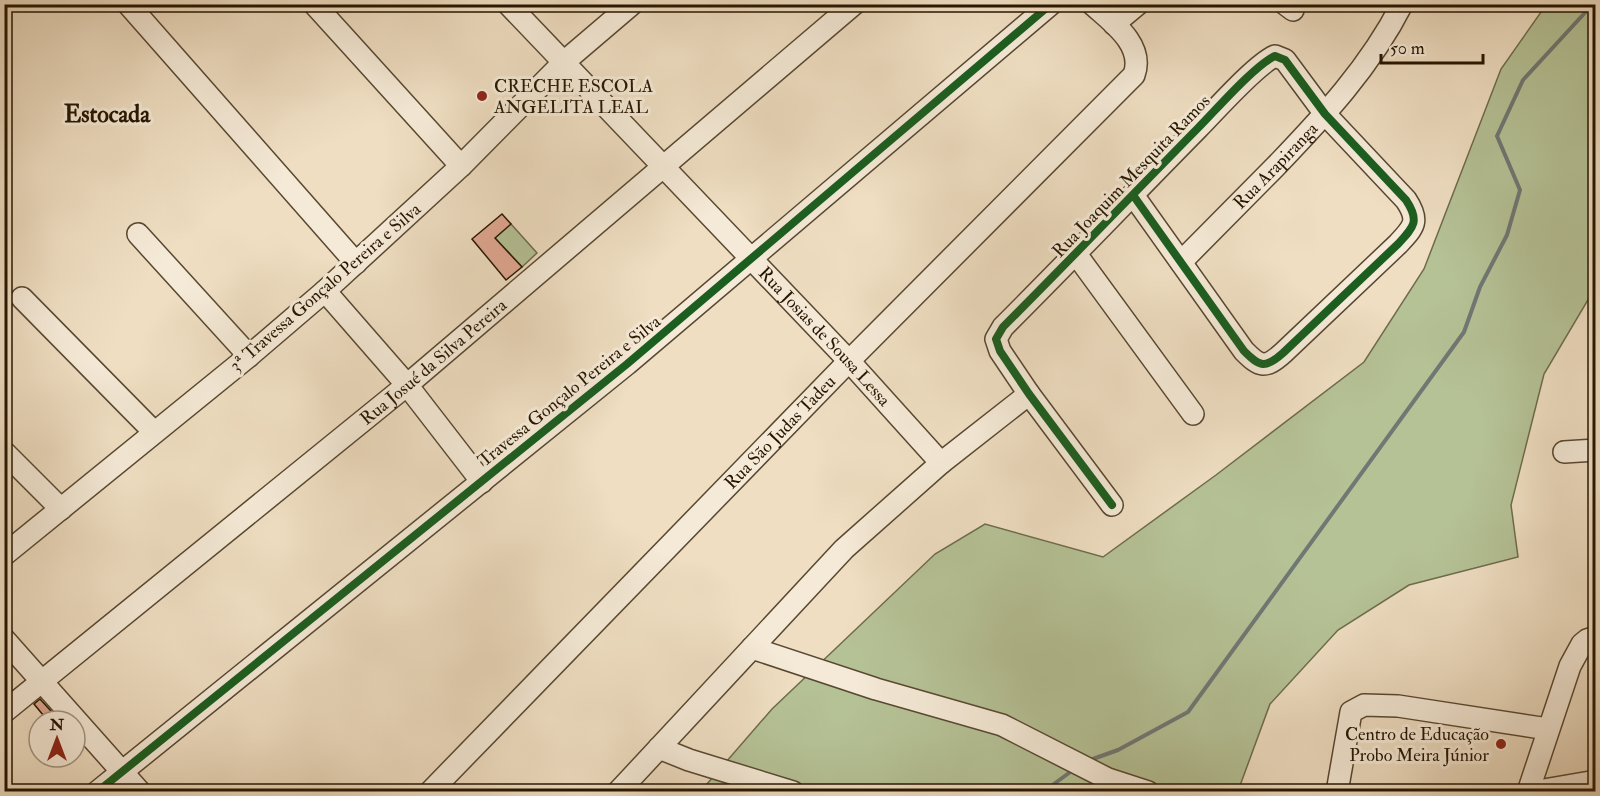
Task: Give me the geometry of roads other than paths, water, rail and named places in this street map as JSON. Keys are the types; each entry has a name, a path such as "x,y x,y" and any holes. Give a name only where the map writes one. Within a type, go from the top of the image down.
{"street":[{"path":"128,4 356,263"},
{"path":"314,4 461,166"},
{"name":"Rua Josias de Sousa Lessa","path":"508,4 849,361 940,463"},
{"name":"3ª Travessa Gonçalo Pereira e Silva","path":"4,555 249,356 325,291 461,166 564,62 632,4"},
{"name":"Rua Josué da Silva Pereira","path":"4,712 407,385 854,4"},
{"name":"Travessa Gonçalo Pereira e Silva","path":"97,792 627,364 1051,4"},
{"path":"1092,4 1114,24 1138,4"},
{"name":"Rua Arapiranga","path":"1181,262 1326,114 1378,45 1402,4"},
{"name":"Rua São Judas Tadeu","path":"430,792 849,361 1134,75 1138,66 1135,50 1114,24"},
{"name":"Rua Joaquim Mesquita Ramos","path":"1029,394 998,345 996,339 1003,327 1262,65 1275,56 1285,60 1326,114"},
{"path":"1133,195 1244,351 1257,363 1272,362 1412,229 1414,213 1392,185 1326,114"},
{"path":"138,234 249,356"},
{"path":"1076,254 1193,414"},
{"path":"325,291 407,385 482,482"},
{"path":"22,297 154,432"},
{"path":"618,792 844,549 940,463 1029,394 1112,505"},
{"path":"1564,452 1596,450"},
{"path":"4,452 61,509"},
{"path":"4,639 140,792"},
{"path":"1589,641 1570,666 1548,729 1530,792 1596,781"},
{"path":"752,648 876,689 1002,725 1106,785 1148,792"},
{"path":"1337,792 1351,712 1364,705 1398,706 1548,729"},
{"path":"659,748 689,760 793,792"}],"waterway":[{"path":"1090,760 1118,750 1188,712 1464,332 1480,287 1507,235 1520,190 1497,136 1523,80 1593,4"},
{"path":"1043,792 1073,770"}],"place":[{"name":"CRECHE ESCOLA ANGELITA LEAL","path":"482,96"},
{"name":"Centro de Educação Probo Meira Júnior","path":"1501,744"}],"district":[{"name":"Estocada","path":"107,114"}]}
